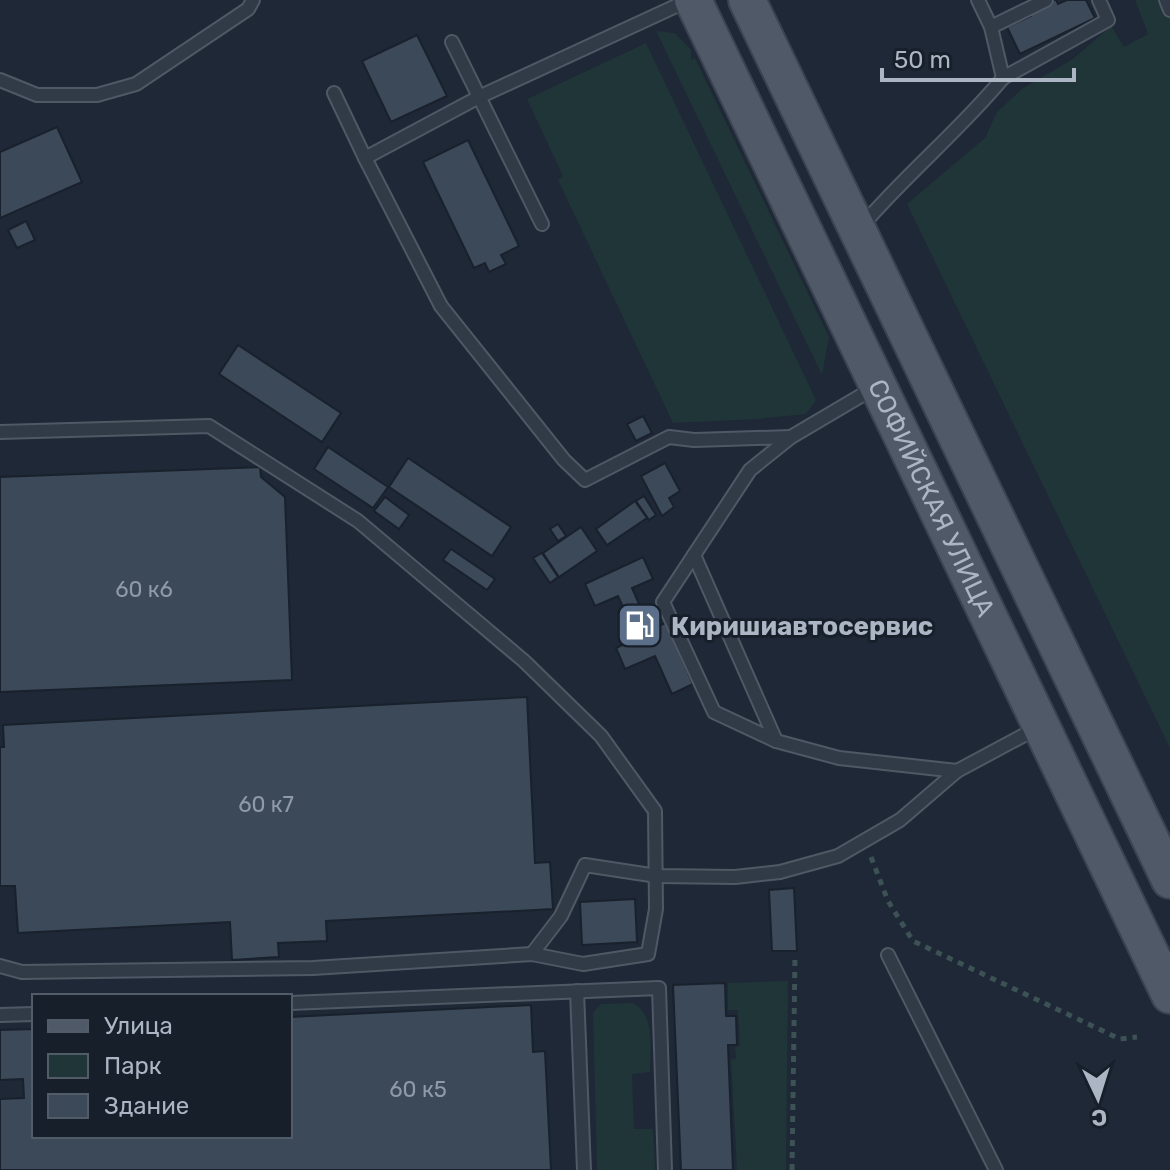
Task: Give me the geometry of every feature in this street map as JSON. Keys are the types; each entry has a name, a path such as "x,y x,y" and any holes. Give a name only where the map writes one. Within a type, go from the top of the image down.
{"main road":[{"name":"СОФИЙСКАЯ УЛИЦА","path":"691,0 1170,995"},
{"name":"СОФИЙСКАЯ УЛИЦА","path":"747,0 1170,880"}],"lane":[{"path":"0,80 37,95 97,95 136,84 248,9 253,0"},
{"path":"365,158 479,97 691,0"},
{"path":"978,0 991,27 1003,78"},
{"path":"991,27 1046,0"},
{"path":"858,231 892,191 970,117 1003,78 1108,20 1099,0"},
{"path":"1166,0 1170,10"},
{"path":"452,42 542,224"},
{"path":"334,93 441,306 564,460 585,480 669,437 694,440 791,437"},
{"path":"878,386 791,437 750,470 663,602 714,712 776,741 839,758 957,771"},
{"path":"0,432 209,426 358,521 524,661 601,736 655,811 657,876 656,909 648,954 583,964 532,954 313,968 22,972 0,966"},
{"path":"694,555 776,741"},
{"path":"532,954 561,916 585,865 657,876 735,877 780,872 838,856 900,820 957,771 1041,726"},
{"path":"888,955 996,1170"},
{"path":"292,1003 659,988 665,1170"},
{"path":"577,991 584,1170"},
{"path":"0,1015 32,1014"}],"path":[{"path":"864,841 888,901 913,941 1120,1039 1137,1037"},
{"path":"792,1170 795,956"}],"green space":[{"path":"1135,0 1170,0 1170,748 907,204 985,138 997,112 1022,89 1073,59 1111,26 1124,47 1148,34"},
{"path":"656,31 675,33 691,50 691,60 695,58 829,337 822,375"},
{"path":"646,43 816,400 806,414 673,423 558,180 563,176 527,99"},
{"path":"788,981 786,1170 737,1170 731,1060 736,1058 735,1047 740,1046 738,1010 728,1010 728,983"},
{"path":"633,1003 645,1016 651,1043 650,1072 632,1074 634,1129 653,1129 655,1170 597,1170 593,1013 601,1004"}],"building":[{"path":"1024,0 1056,0 1058,4 1067,0 1086,0 1095,18 1020,54 1007,27 1031,16"},
{"path":"417,35 447,96 391,122 362,61"},
{"path":"57,127 82,182 0,218 0,152"},
{"path":"468,140 519,246 501,255 506,264 489,272 485,263 474,268 423,162"},
{"path":"26,221 35,240 17,248 8,230"},
{"path":"238,345 341,413 322,442 219,374"},
{"path":"643,416 652,433 636,441 627,424"},
{"path":"328,447 388,487 373,508 314,469"},
{"path":"408,458 511,527 492,556 389,487"},
{"path":"665,463 680,491 669,498 674,507 662,516 641,476"},
{"path":"260,467 261,477 285,497 292,680 0,692 0,477"},
{"path":"644,496 656,515 649,520 636,501"},
{"path":"385,497 409,515 399,529 374,511"},
{"path":"635,501 647,518 607,545 596,529"},
{"path":"558,524 566,536 558,541 550,529"},
{"path":"581,527 597,551 559,577 543,553"},
{"path":"451,549 495,579 487,590 443,560"},
{"path":"542,553 558,577 550,583 533,558"},
{"name":"Киришиавтосервис","path":"643,557 653,579 632,588 650,629 666,623 693,684 672,694 655,656 625,669 616,648 637,638 618,596 595,606 585,584"},
{"path":"527,697 535,863 550,862 553,909 326,921 327,941 278,943 279,957 232,960 230,922 18,933 15,886 0,886 0,747 4,747 3,725"},
{"path":"794,888 797,951 772,951 769,890"},
{"path":"635,899 637,942 582,945 580,902"},
{"path":"725,983 726,1016 736,1016 737,1045 728,1045 733,1170 681,1170 673,985"},
{"path":"531,1005 533,1052 545,1051 551,1170 0,1170 0,1099 24,1098 23,1079 0,1080 0,1030 32,1029 32,1138 292,1138 292,1017"}],"place":[{"name":"Киришиавтосервис","path":"640,626"}]}
